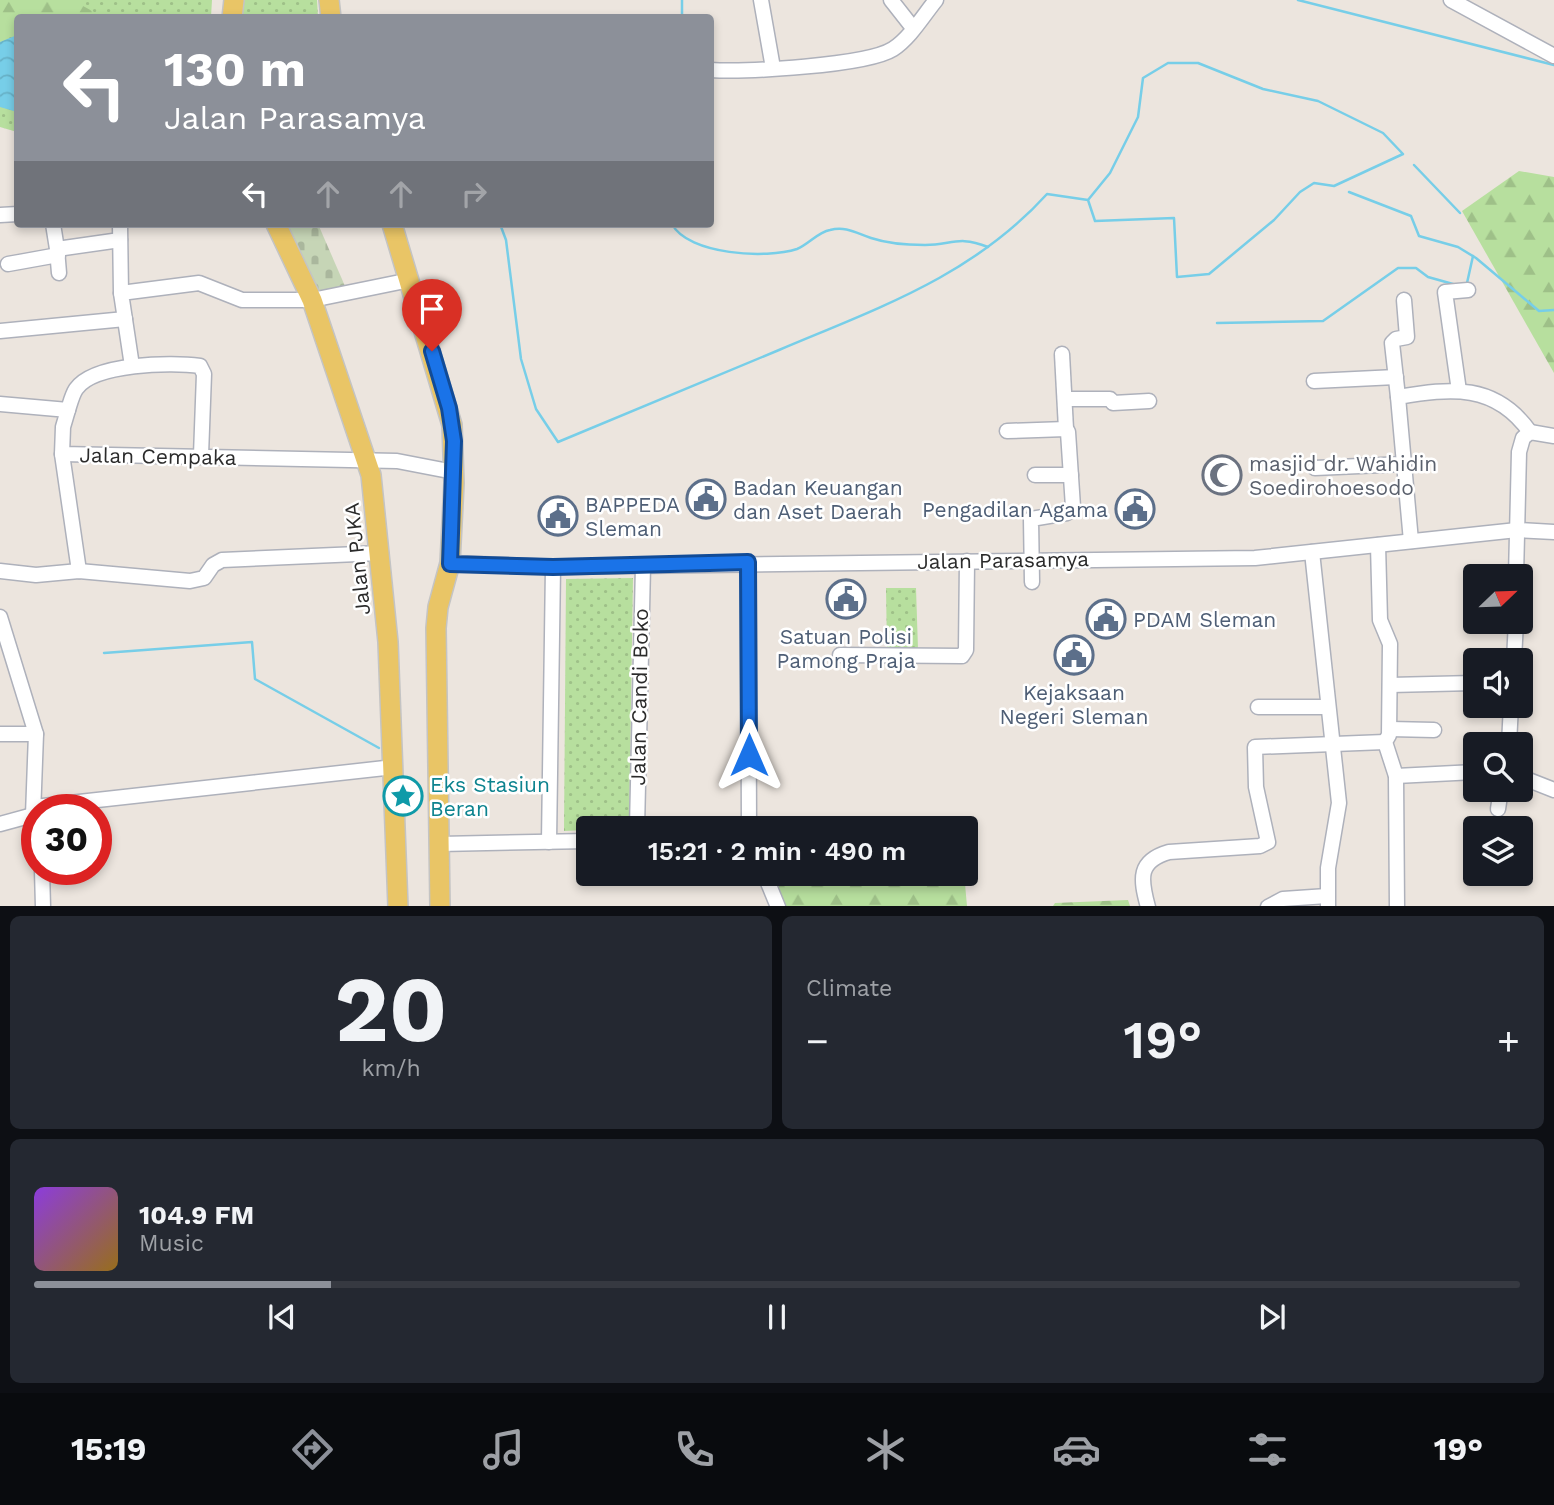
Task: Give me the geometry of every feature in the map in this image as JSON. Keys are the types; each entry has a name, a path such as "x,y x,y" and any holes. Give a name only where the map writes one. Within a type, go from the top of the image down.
{"main road":[{"name":"Jalan PJKA","path":"278,228 312,300 367,461 381,554 394,767 398,906"},
{"path":"392,228 449,408 454,472 450,564 438,607 436,628 440,906"}],"street":[{"path":"761,0 773,68"},
{"path":"891,0 913,28"},
{"path":"714,70 737,72 883,54 899,44 936,0"},
{"path":"1451,0 1554,56"},
{"path":"54,228 58,273"},
{"path":"8,264 120,232 121,293 132,366"},
{"path":"121,293 199,283 242,300 312,300 410,280"},
{"path":"1459,391 1445,292 1468,290"},
{"path":"1404,300 1407,337 1396,339 1392,343 1411,541"},
{"path":"0,331 125,319"},
{"path":"1032,582 1031,519 1071,510 1062,354"},
{"path":"0,404 68,410 76,389 87,380 132,366 191,365 202,368 201,455"},
{"path":"1314,381 1396,377"},
{"path":"1398,397 1459,391 1497,400 1530,432 1554,436"},
{"path":"1066,399 1110,399 1113,403 1149,401"},
{"name":"Jalan Cempaka","path":"68,410 63,427 62,454 201,455 408,462 454,472"},
{"path":"1007,431 1066,429"},
{"path":"1517,564 1519,452 1523,438 1530,432"},
{"path":"62,454 79,571"},
{"path":"1315,468 1404,464"},
{"path":"1035,475 1071,475"},
{"name":"Jalan Parasamya","path":"450,564 553,567 748,562 1255,558 1517,530 1554,532"},
{"path":"1378,545 1380,620 1390,644 1387,735 1396,776 1397,906"},
{"path":"1268,906 1283,899 1328,901 1328,868 1339,803 1312,552"},
{"path":"0,571 36,575 79,571 190,582 204,578 213,565 222,560 381,554"},
{"path":"840,655 962,656 966,650 967,561"},
{"path":"748,562 749,816"},
{"name":"Jalan Candi Boko","path":"636,816 643,566"},
{"path":"549,842 553,567"},
{"path":"0,617 36,734 34,794"},
{"path":"1390,685 1463,683"},
{"path":"1258,707 1327,707"},
{"path":"1148,906 1142,880 1147,862 1157,855 1260,846 1268,842 1256,787 1255,747 1331,744 1434,730"},
{"path":"0,734 36,734"},
{"path":"112,801 394,767"},
{"path":"1396,776 1463,773"},
{"path":"1533,782 1554,790"},
{"path":"1498,809 1499,802"},
{"path":"0,824 21,816"},
{"path":"440,844 576,841"},
{"path":"42,885 43,906"},
{"path":"770,886 778,906"}],"green space":[{"path":"0,0 212,0 211,14 14,14 14,131 0,127"},
{"path":"0,0 72,0 94,12 14,14 14,33 0,39"},
{"path":"240,0 317,0 318,14 238,14"},
{"path":"1519,171 1554,177 1554,373 1462,211"},
{"path":"278,228 320,228 348,293 312,300"},
{"path":"633,578 629,816 576,816 576,830 564,831 566,579"},
{"path":"886,588 916,588 918,649 887,650"},
{"path":"778,886 965,886 967,906 786,906"},
{"path":"1128,900 1130,906 1053,906 1055,903"}],"water":[{"path":"14,36 14,111 0,107 0,42"}],"waterway":[{"path":"682,0 682,14"},
{"path":"1298,0 1554,65"},
{"path":"1168,63 1198,63 1263,89 1318,101 1383,133 1403,154 1334,186 1314,183 1300,192 1274,220 1209,274 1177,277 1174,218 1095,221 1088,200 1110,173 1138,117 1143,78 1168,63"},
{"path":"1414,165 1460,213"},
{"path":"1349,192 1411,216 1419,236 1458,247 1476,258 1539,311 1554,310"},
{"path":"502,228 506,240 521,359 536,409 558,442 888,304 922,287 988,247 1018,223 1047,194 1088,200"},
{"path":"676,228 694,242 711,248 748,254 797,249 821,233 836,229 846,229 877,240 898,243 934,245 962,241 988,247"},
{"path":"1467,283 1473,256"},
{"path":"1217,323 1323,321 1398,268 1416,268 1428,277 1453,284"},
{"path":"104,653 252,642 255,679 379,748"}],"place":[{"name":"masjid dr. Wahidin Soedirohoesodo","path":"1222,475"},
{"name":"Badan Keuangan dan Aset Daerah","path":"706,499"},
{"name":"Pengadilan Agama","path":"1135,509"},
{"name":"BAPPEDA Sleman","path":"558,516"},
{"name":"Satuan Polisi Pamong Praja","path":"846,599"},
{"name":"PDAM Sleman","path":"1106,619"},
{"name":"Kejaksaan Negeri Sleman","path":"1074,655"},
{"name":"Eks Stasiun Beran","path":"403,796"}],"route":[{"path":"432,351 449,408 454,441 450,564 553,567 748,562 749,755"}]}
